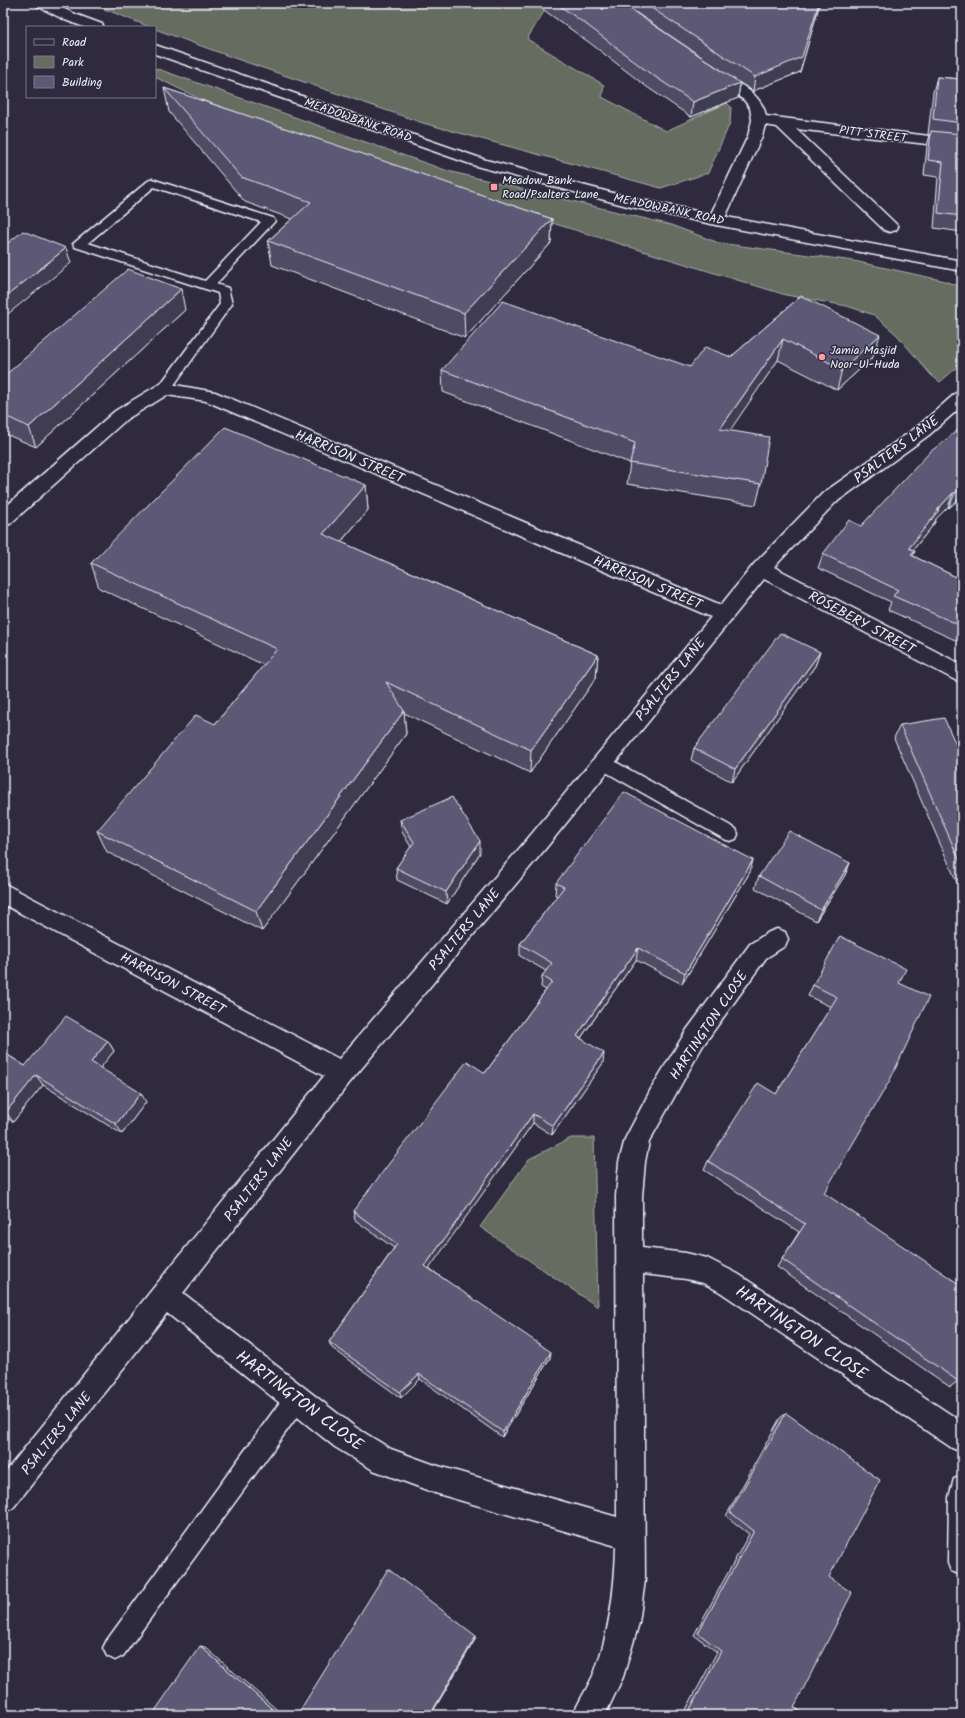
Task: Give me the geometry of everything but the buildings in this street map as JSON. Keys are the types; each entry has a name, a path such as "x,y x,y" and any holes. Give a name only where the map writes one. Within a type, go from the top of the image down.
{"street":[{"path":"42,3 70,17 94,26"},
{"name":"MEADOWBANK ROAD","path":"156,49 481,163 631,202 716,220 962,266"},
{"path":"704,67 749,97 757,108 759,120 755,136 716,220"},
{"name":"PITT STREET","path":"759,120 962,144"},
{"path":"783,124 890,227"},
{"path":"3,519 121,415 164,389"},
{"name":"HARRISON STREET","path":"164,389 209,396 724,614"},
{"name":"PSALTERS LANE","path":"3,1498 166,1296 342,1073 538,842 761,569 829,498 923,431 962,397"},
{"name":"ROSEBERY STREET","path":"761,569 962,674"},
{"name":"HARRISON STREET","path":"3,893 342,1073"},
{"name":"HARTINGTON CLOSE","path":"588,1715 608,1677 624,1623 630,1580 629,1196 632,1162 637,1138 694,1039 758,951 777,939"},
{"name":"HARTINGTON CLOSE","path":"630,1260 686,1266 707,1271 962,1438"},
{"name":"HARTINGTON CLOSE","path":"166,1296 345,1437 383,1460 435,1479 631,1536"}],"lane":[{"path":"164,389 226,304 224,291 208,286 166,272 79,244 152,183 269,221 208,286"},
{"path":"603,762 730,834"},
{"path":"115,1648 296,1399"},
{"path":"959,1563 960,1497 962,1487"}],"green space":[{"path":"89,3 534,3 545,10 527,39 604,85 602,97 666,131 727,103 731,107 730,123 708,173 661,188 423,123 234,58 156,29 156,26 147,26"},
{"path":"156,68 448,171 671,225 719,243 854,261 941,280 962,287 962,363 940,382 931,375 897,335 874,315 847,306 786,295 471,198 202,100 156,77"},
{"path":"571,1138 594,1138 598,1307 480,1227 529,1159"}],"place":[{"name":"Meadow Bank Road/Psalters Lane","path":"494,187"},
{"name":"Jamia Masjid Noor-Ul-Huda","path":"822,357"}]}
